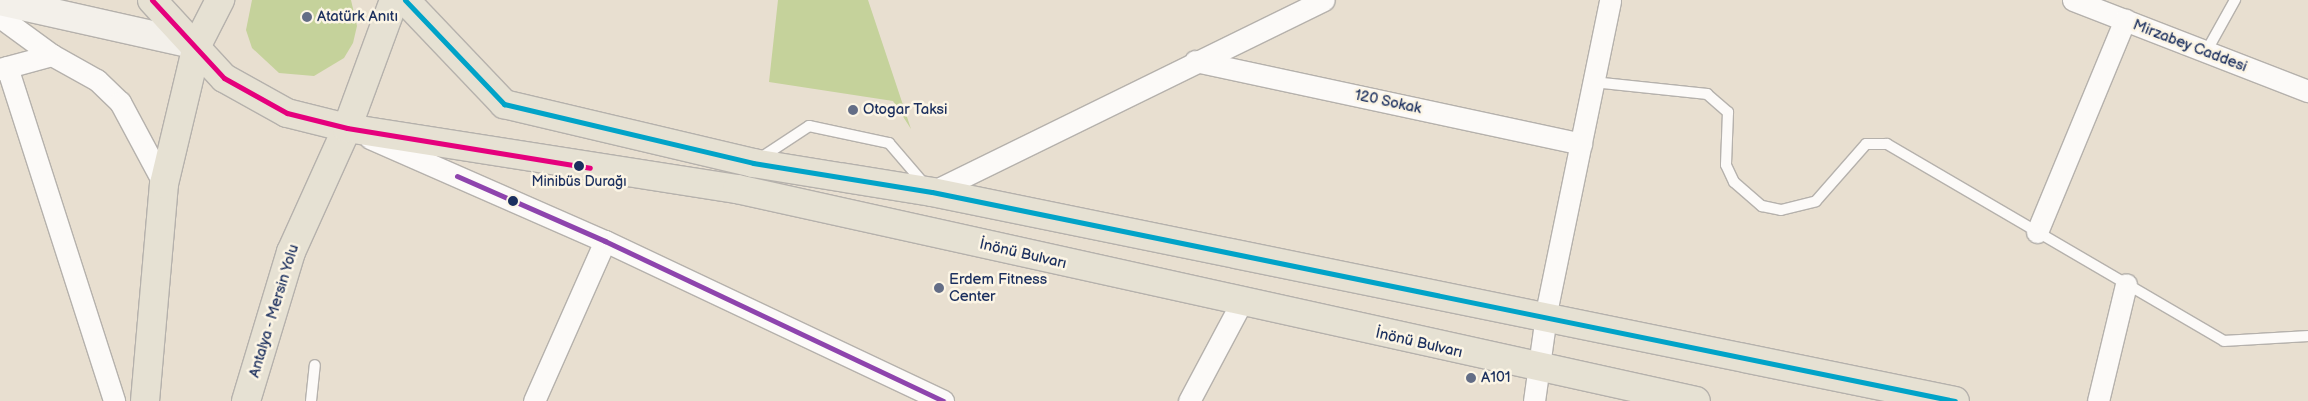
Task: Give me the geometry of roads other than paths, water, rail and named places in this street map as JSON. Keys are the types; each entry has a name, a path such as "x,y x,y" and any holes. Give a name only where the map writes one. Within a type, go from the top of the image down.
{"main road":[{"path":"152,0 197,45"},
{"path":"145,401 164,184 197,45 220,0"},
{"name":"Antalya - Mersin Yolu","path":"246,401 290,252 347,128 394,0"},
{"path":"406,0 504,104 753,163 932,192 1956,401"},
{"name":"İnönü Bulvarı","path":"197,45 224,78 252,95 287,113 347,128 737,189 1540,370 1696,401"}],"street":[{"path":"932,192 1195,61 1324,0"},
{"path":"1534,401 1540,370 1546,317 1610,0"},
{"name":"Mirzabey Caddesi","path":"2073,0 2308,91"},
{"path":"0,1 197,45"},
{"path":"0,17 52,55 97,80 120,102 164,184"},
{"path":"2037,232 2125,20"},
{"path":"52,55 3,68 114,401"},
{"name":"120 Sokak","path":"1195,61 1581,144"},
{"path":"347,128 606,241 943,401"},
{"path":"534,401 606,241"},
{"path":"2098,401 2126,284"},
{"path":"1189,401 1241,303"}],"lane":[{"path":"2206,52 2235,0"},
{"path":"1593,82 1706,94 1728,112 1726,165 1734,182 1762,206 1780,210 1816,201 1866,144 1887,144 2224,341 2308,336"},
{"path":"753,163 809,126 889,143 932,192"},
{"path":"311,401 315,365"}],"place":[{"name":"Atatürk Anıtı","path":"307,17"},
{"name":"Otogar Taksi","path":"853,110"},
{"name":"Minibüs Durağı","path":"579,166"},
{"name":"Erdem Fitness Center","path":"939,288"},
{"name":"A101","path":"1471,378"}]}
